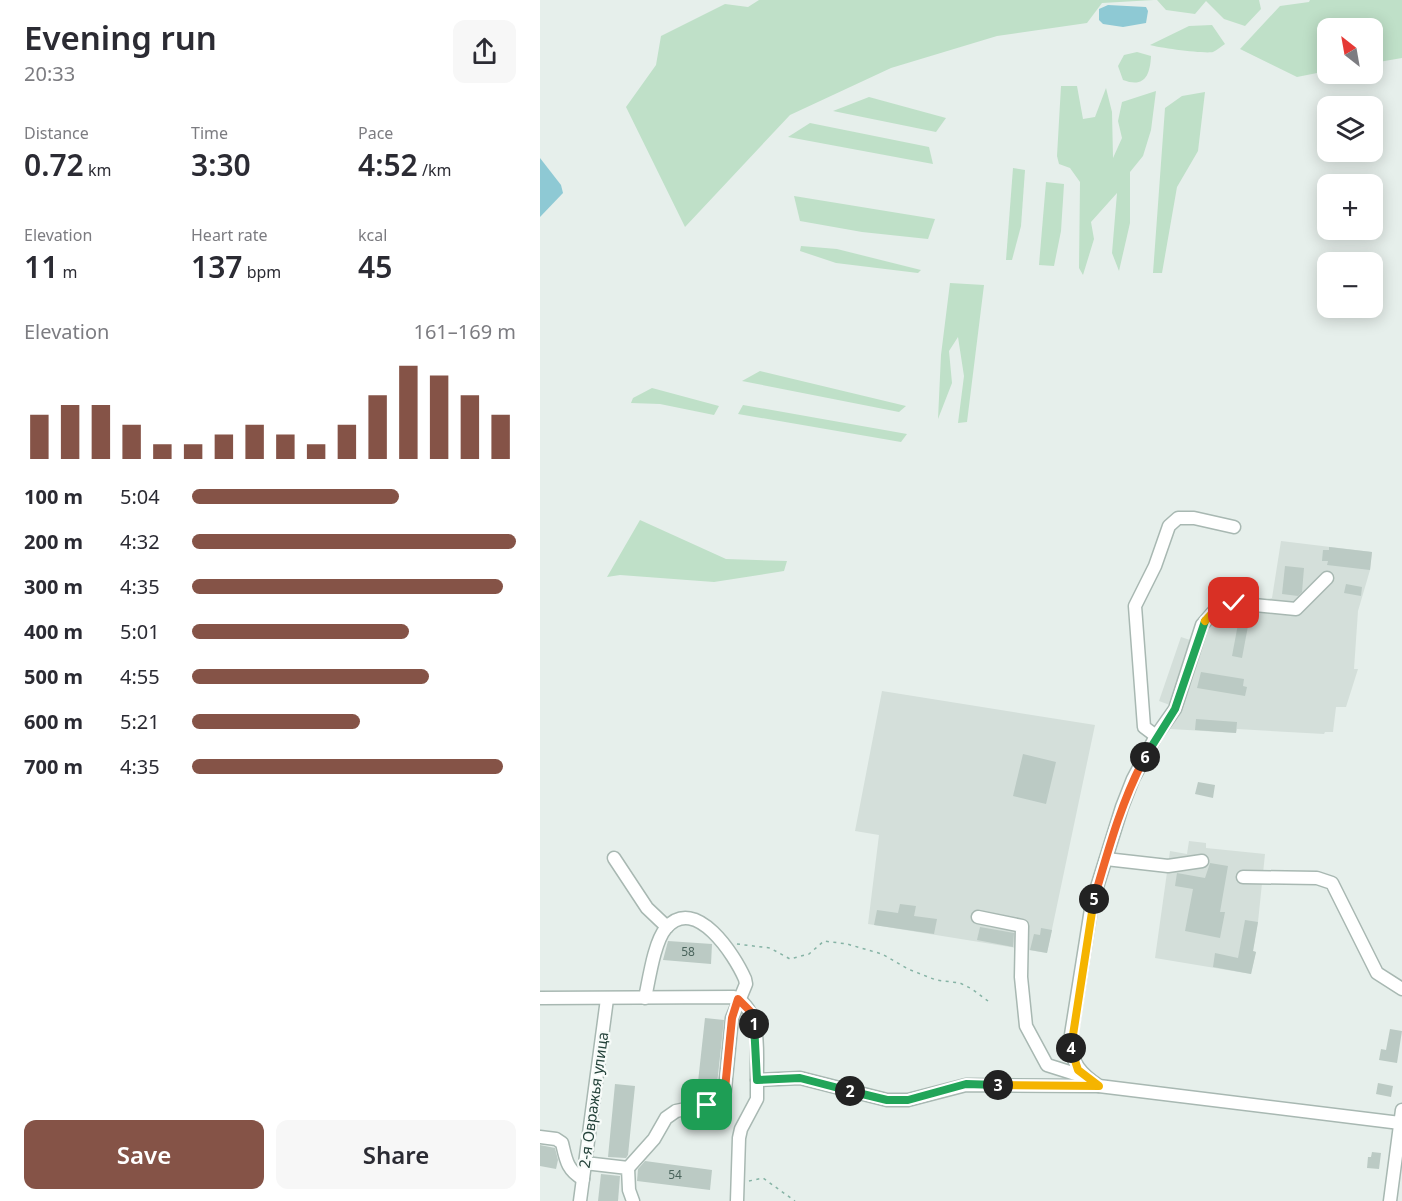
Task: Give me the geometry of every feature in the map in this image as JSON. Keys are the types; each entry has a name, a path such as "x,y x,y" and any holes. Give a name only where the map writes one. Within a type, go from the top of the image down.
{"street":[{"path":"1156,736 1144,727 1135,606 1155,566 1169,526 1178,518 1194,518 1234,527"},
{"path":"1086,1078 1074,1061 1070,1041 1092,903 1133,779 1156,736 1175,709 1198,637 1208,616 1215,610 1234,603 1296,609 1327,578"},
{"path":"614,858 647,908 667,927"},
{"path":"1106,859 1168,866 1202,861"},
{"path":"1243,877 1317,878 1332,883 1377,973 1402,990"},
{"path":"978,917 1022,926 1021,978 1026,1026 1047,1065 1086,1078 1099,1086"},
{"path":"633,1201 627,1178 628,1168 654,1138 666,1118 676,1110 720,1102 724,1099 732,1018 736,998 746,984 722,941 699,922 688,919 676,921 667,927 660,938 645,998"},
{"path":"540,998 736,998 751,1012 757,1099 741,1129 737,1201"},
{"name":"2-я Овражья улица","path":"580,1201 607,999"},
{"path":"757,1080 800,1078 887,1100 908,1100 966,1084 1099,1086 1401,1116 1390,1201"},
{"path":"540,1137 560,1141 567,1165 573,1173 583,1179"},
{"path":"585,1163 628,1168"}],"path":[{"path":"722,941 770,948 790,959 809,954 824,941 847,944 882,954 908,969 936,980 960,983 972,988 988,1002"},
{"path":"739,1183 763,1178 795,1201"}],"shaded area":[{"path":"1281,541 1372,552 1370,570 1358,611 1354,669 1358,669 1346,707 1336,707 1333,732 1324,734 1237,729 1236,733 1171,729 1161,720 1170,705 1159,701 1181,637 1193,641 1207,611 1272,598"},
{"path":"882,691 1095,725 1047,953 868,924 879,835 855,831"},
{"path":"1189,841 1206,843 1206,848 1265,854 1253,951 1256,952 1251,974 1155,958 1170,851 1187,854"}],"green space":[{"path":"759,0 1154,0 1102,3 1087,23 997,36 891,68 790,115 685,227 626,107 656,65 661,36 725,4 748,7"},
{"path":"1157,0 1259,0 1261,9 1245,26 1224,19 1206,1 1195,14 1166,10"},
{"path":"1310,0 1402,0 1402,58 1383,61 1383,18 1317,18 1317,73 1297,77 1240,49 1280,6"},
{"path":"1212,25 1225,44 1213,52 1150,45 1189,26"},
{"path":"1137,52 1151,56 1147,74 1141,81 1123,80 1118,66 1124,55"},
{"path":"1061,86 1077,86 1083,119 1095,117 1106,88 1112,112 1113,158 1122,138 1118,121 1122,102 1156,91 1151,130 1143,156 1130,172 1130,223 1119,271 1112,253 1117,193 1091,222 1094,239 1083,275 1079,268 1080,182 1070,168 1059,164 1057,156"},
{"path":"1205,92 1198,151 1177,187 1162,273 1153,273 1165,108 1182,96"},
{"path":"869,97 946,118 936,132 833,111"},
{"path":"810,123 929,147 933,164 788,137"},
{"path":"1013,168 1025,170 1021,226 1012,260 1006,260"},
{"path":"1046,182 1064,184 1061,231 1054,266 1039,265"},
{"path":"794,196 935,219 928,239 862,232 800,221"},
{"path":"801,246 837,249 921,270 918,273 836,263 800,251"},
{"path":"950,283 984,285 967,422 958,423 964,376 958,337 949,351 952,383 938,419 941,355"},
{"path":"760,371 906,406 899,412 742,381"},
{"path":"652,388 719,406 714,415 660,404 631,403 633,398"},
{"path":"743,405 907,434 901,442 738,414"},
{"path":"640,520 726,559 787,561 784,571 714,582 620,575 607,577"}],"water":[{"path":"1108,5 1146,7 1148,11 1146,23 1123,27 1103,24 1099,20 1099,9"},
{"path":"540,158 561,185 563,193 540,217"}],"building":[{"path":"1329,547 1372,552 1370,570 1327,565 1328,561 1322,561 1323,550 1329,550"},
{"path":"1285,566 1304,568 1302,592 1298,596 1282,594"},
{"path":"1346,584 1362,587 1361,596 1344,593"},
{"path":"1238,624 1248,626 1242,658 1232,656"},
{"path":"1201,672 1244,679 1243,686 1247,687 1245,696 1197,688"},
{"path":"1196,719 1237,722 1236,733 1195,730"},
{"path":"1023,754 1056,762 1046,804 1013,796"},
{"path":"1198,782 1215,785 1213,798 1195,794"},
{"path":"1210,863 1228,866 1220,912 1225,912 1220,938 1185,931 1193,889 1175,886 1177,873 1205,878"},
{"path":"900,904 916,906 914,916 937,919 934,934 874,925 877,910 898,913"},
{"path":"1245,920 1258,922 1253,951 1256,952 1251,974 1213,967 1215,953 1238,958"},
{"path":"980,927 1014,933 1013,947 977,940"},
{"path":"1041,928 1052,930 1047,953 1030,950 1034,934 1040,935"},
{"path":"668,941 712,944 711,964 663,960"},
{"path":"705,1018 724,1020 716,1093 697,1091"},
{"path":"1390,1029 1402,1031 1397,1063 1379,1060 1381,1049 1386,1050"},
{"path":"1378,1083 1393,1086 1391,1097 1376,1094"},
{"path":"615,1084 635,1086 626,1158 608,1157"},
{"path":"540,1145 555,1148 558,1160 556,1169 540,1166"},
{"path":"1372,1152 1381,1153 1379,1169 1367,1168 1368,1157 1371,1157"},
{"path":"645,1161 712,1170 710,1190 637,1181 638,1169"},
{"path":"601,1174 620,1176 618,1201 598,1201"}],"route":[{"path":"707,1105 724,1099 732,1018 738,999 751,1012 753,1020 757,1080 800,1078 887,1100 908,1100 966,1084 1099,1086 1078,1070 1070,1041 1092,903 1133,779 1156,736 1175,709 1202,625 1215,610 1234,603"}]}
